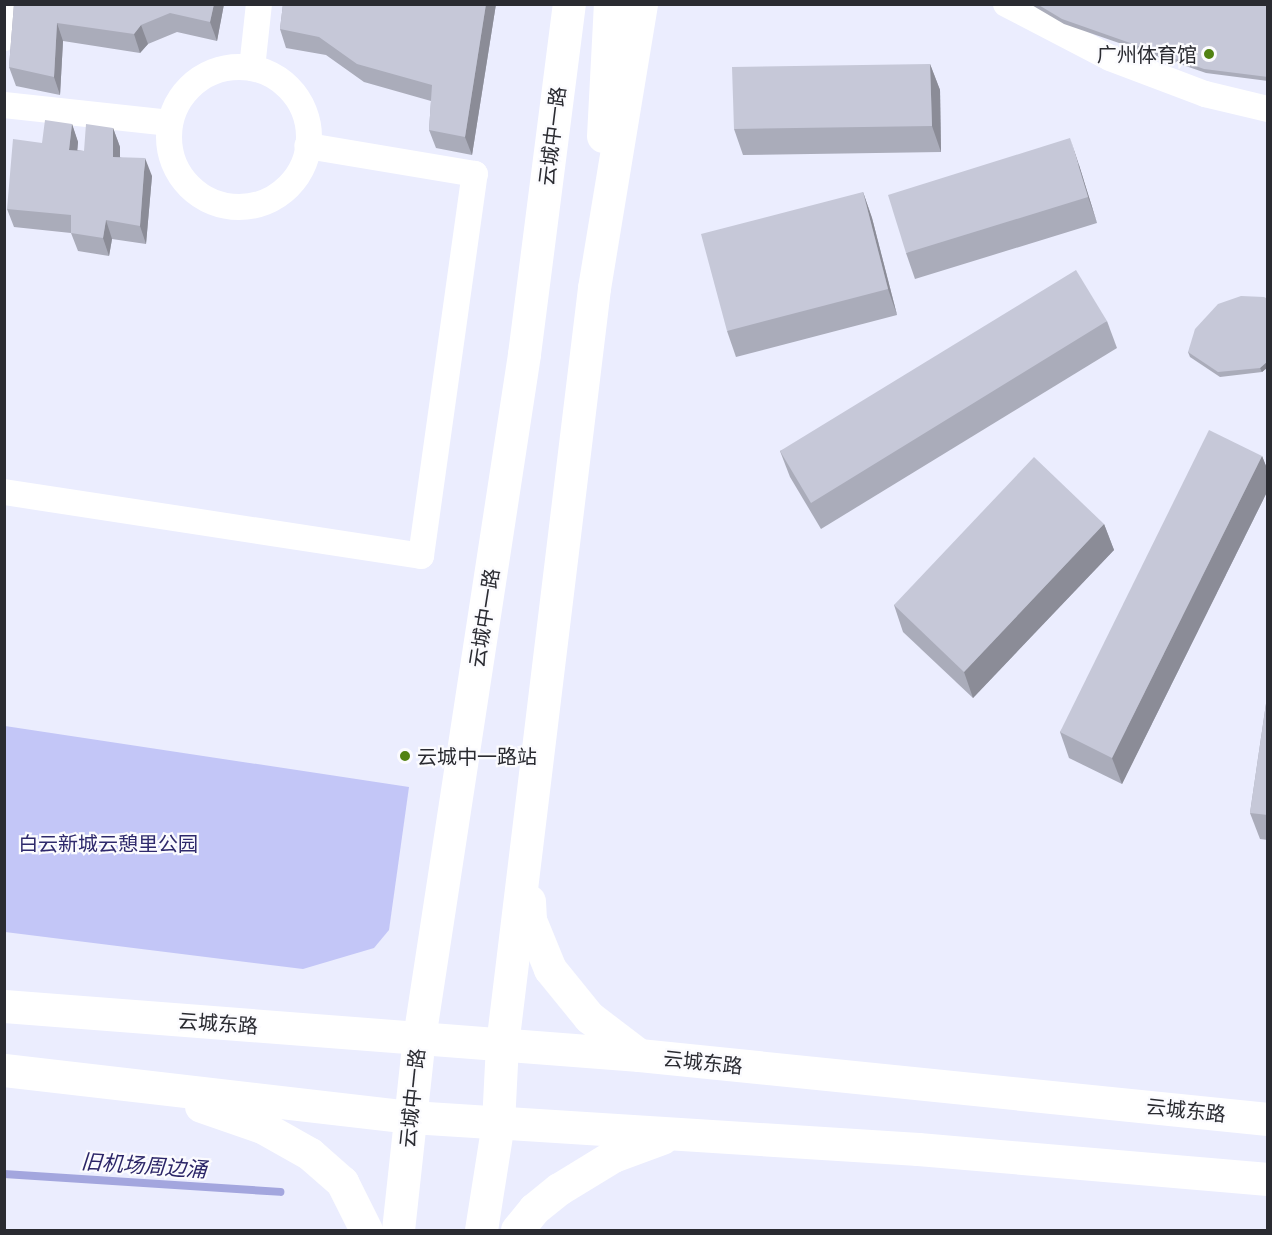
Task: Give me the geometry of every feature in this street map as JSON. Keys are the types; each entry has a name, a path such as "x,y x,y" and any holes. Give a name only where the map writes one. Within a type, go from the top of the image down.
{"main road":[{"name":"云城中一路","path":"398,1230 419,1038 524,354 569,4"},
{"path":"594,288 610,4"},
{"path":"481,1230 498,1122 501,1045 594,288 641,4"},
{"path":"527,846 530,920 550,969 589,1017 639,1055"},
{"name":"云城东路","path":"4,991 137,1016"},
{"name":"云城东路","path":"4,1006 639,1055 1268,1119"},
{"path":"4,1070 411,1117 918,1149 1268,1179"},
{"path":"4,1087 137,1084 287,1138 342,1182 366,1230"},
{"path":"517,1230 534,1209 559,1188 613,1156 645,1141 687,1133"}],"street":[{"path":"4,38 9,4"},
{"path":"252,68 259,4"},
{"path":"1006,4 1110,58 1205,94 1268,109"},
{"path":"230,67 252,68 272,75 289,89 303,109 308,146 296,178 278,195 256,205 231,207 208,200 188,186 175,166 169,145 170,123 178,102 200,79 230,67"},
{"path":"4,105 170,123"},
{"path":"4,492 421,556 476,174 308,146"}],"green space":[{"name":"白云新城云憩里公园","path":"5,726 409,787 389,930 374,948 303,969 5,932"}],"building":[{"path":"14,4 214,4 210,22 170,13 141,25 134,34 57,23 54,77 9,67"},
{"path":"283,4 486,4 465,137 429,130 432,85 357,64 319,37 280,29"},
{"name":"广州体育馆","path":"1037,4 1268,4 1268,77 1204,69 1062,19"},
{"path":"930,64 932,126 734,129 732,67"},
{"path":"45,120 72,124 69,150 84,151 86,124 113,128 113,157 145,158 140,226 106,220 103,238 71,233 71,215 7,209 13,139 42,143"},
{"path":"1070,138 1088,197 906,253 888,195"},
{"path":"863,192 888,289 727,331 701,234"},
{"path":"1076,270 1107,321 811,503 780,451"},
{"path":"1241,296 1268,299 1268,361 1260,368 1218,372 1188,352 1195,329 1218,304"},
{"path":"1209,430 1262,456 1112,758 1060,732"},
{"path":"1034,457 1104,524 964,672 894,605"},
{"path":"1268,690 1268,815 1250,813"}],"waterway":[{"name":"旧机场周边涌","path":"4,1174 280,1192"}],"place":[{"name":"广州体育馆","path":"1209,54"},
{"name":"云城中一路站","path":"405,756"}]}
